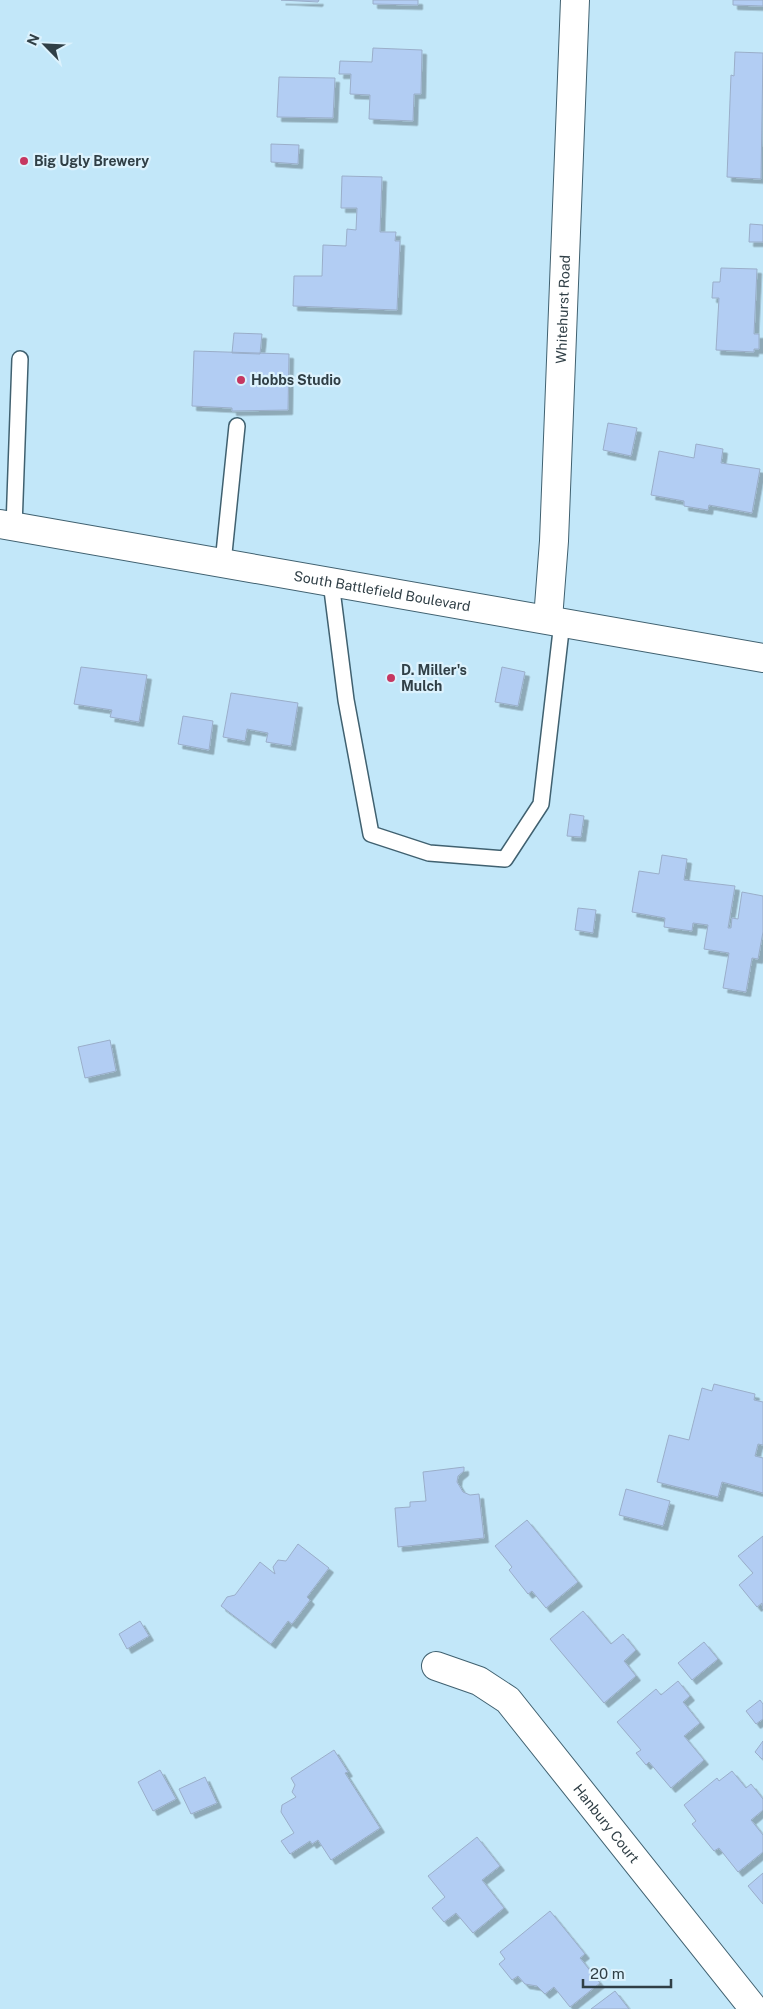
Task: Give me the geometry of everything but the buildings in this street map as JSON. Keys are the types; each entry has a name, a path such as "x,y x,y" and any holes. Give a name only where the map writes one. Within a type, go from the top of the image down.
{"street":[{"name":"Whitehurst Road","path":"555,620 554,541 575,0"},
{"name":"South Battlefield Boulevard","path":"7,526 555,620 763,658"},
{"name":"Hanbury Court","path":"436,1666 478,1681 508,1700 754,2009"}],"lane":[{"path":"7,526 20,359"},
{"path":"223,563 237,426"},
{"path":"331,582 346,700 371,834 429,853 505,859 542,804 555,620"}],"place":[{"name":"Big Ugly Brewery","path":"24,161"},
{"name":"Hobbs Studio","path":"241,380"},
{"name":"D. Miller's Mulch","path":"391,678"}]}
